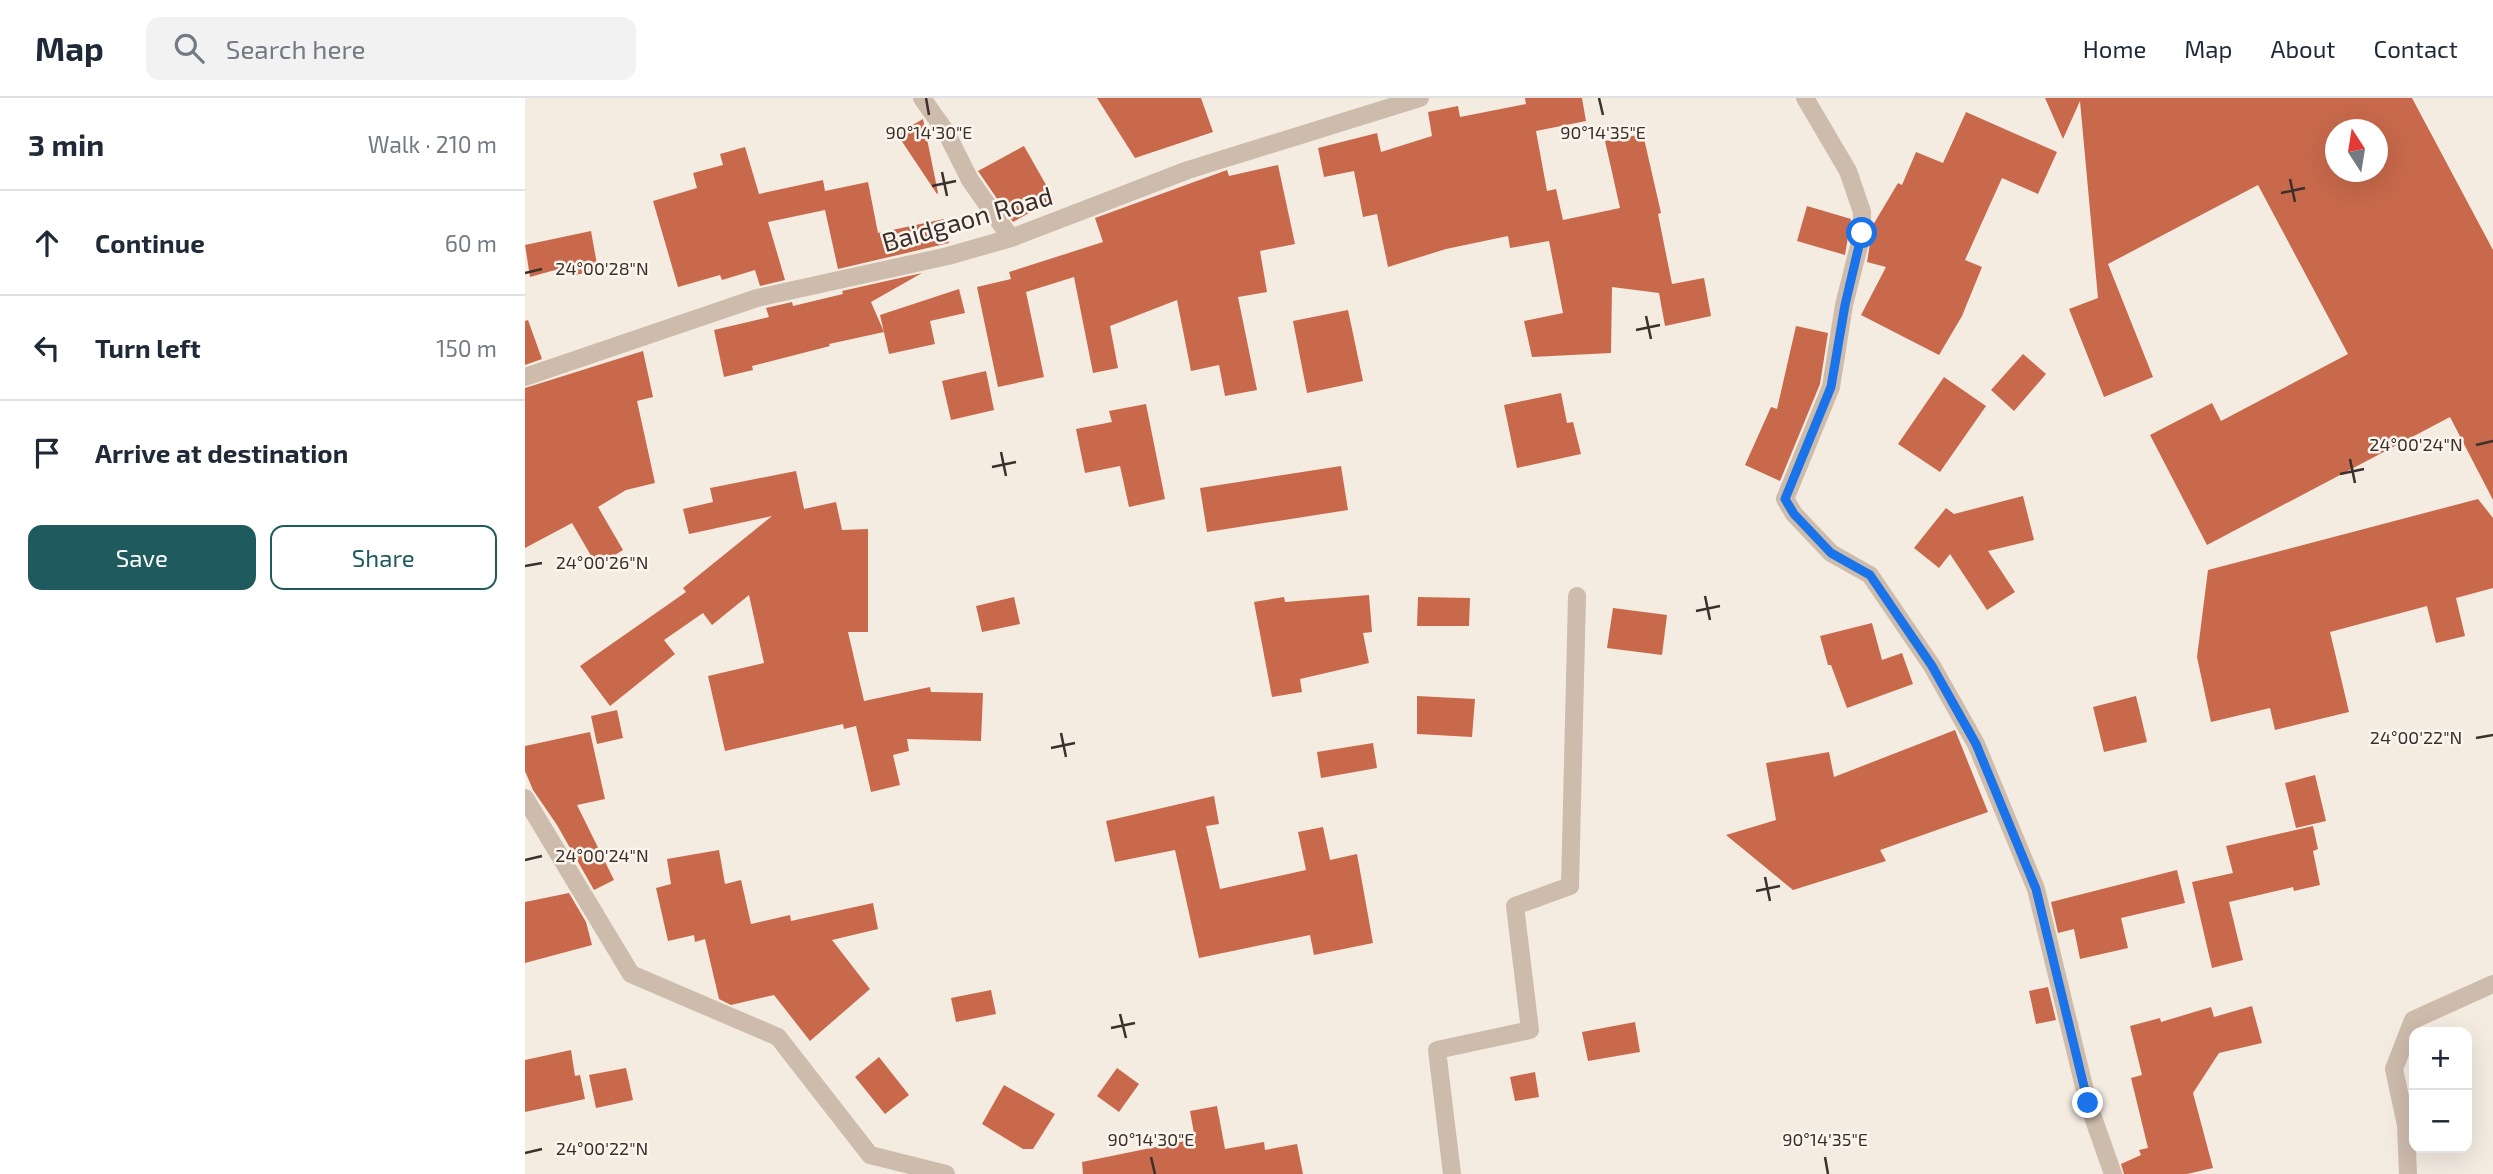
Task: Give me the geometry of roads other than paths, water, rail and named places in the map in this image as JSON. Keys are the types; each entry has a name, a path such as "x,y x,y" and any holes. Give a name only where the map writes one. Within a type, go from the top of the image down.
{"street":[{"path":"922,98 946,132 970,180 1011,237"},
{"name":"Baidgaon Road","path":"525,377 757,298 947,256 1011,237 1188,170 1420,98"},
{"path":"1805,98 1847,171 1862,212 1862,233 1845,305 1831,387 1785,499 1794,514 1831,553 1870,575 1932,666 1976,744 2036,889 2088,1103 2111,1170 2093,1174"},
{"path":"1452,1174 1437,1050 1530,1030 1515,906 1570,886 1577,596"},
{"path":"525,799 631,974 778,1037 870,1155 946,1174"},
{"path":"2408,1174 2406,1125 2394,1069 2413,1020 2493,984"}]}
